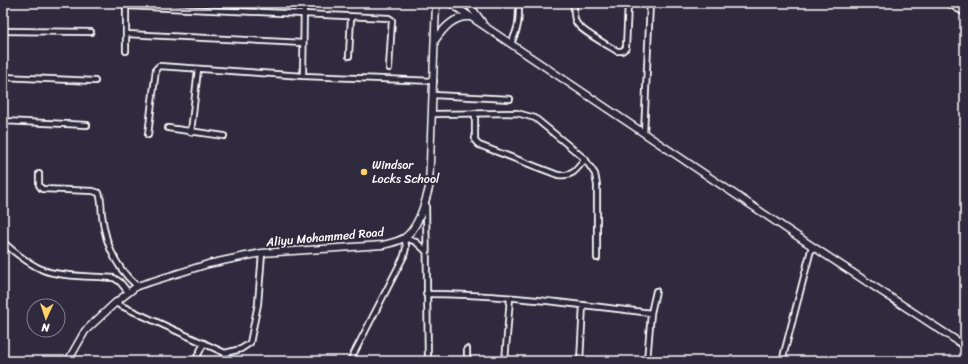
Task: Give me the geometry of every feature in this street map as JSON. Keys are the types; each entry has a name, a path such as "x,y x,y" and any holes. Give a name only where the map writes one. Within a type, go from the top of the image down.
{"street":[{"path":"303,76 304,3"},
{"path":"428,361 426,202 430,175 436,39 436,3"},
{"path":"450,3 812,246 965,346"},
{"path":"468,3 486,26"},
{"path":"511,43 517,32 519,24 519,3"},
{"path":"574,3 576,24 617,52 626,48 628,3"},
{"path":"644,132 650,3"},
{"path":"947,3 965,13"},
{"path":"126,52 126,4 389,18 392,20 389,68"},
{"path":"436,39 442,31 458,18 462,16 471,17"},
{"path":"349,56 351,17"},
{"path":"3,31 91,32"},
{"path":"126,34 303,43"},
{"path":"148,135 157,67 303,76 434,81"},
{"path":"191,132 198,69"},
{"path":"3,76 95,81"},
{"path":"433,95 510,99"},
{"path":"433,114 518,113 535,118 585,160 595,174 597,185 597,258"},
{"path":"475,114 475,141 479,145 558,175 565,176 572,174 585,160"},
{"path":"3,121 87,125"},
{"path":"168,128 224,136"},
{"path":"39,174 38,185 42,189 93,191 99,193 109,248 128,278 137,286"},
{"path":"351,361 404,256 406,248 405,238 416,225 426,202"},
{"path":"405,238 416,242 426,251"},
{"name":"Aliyu Mohammed Road","path":"68,361 85,332 115,303 137,286 208,264 262,253 382,245 405,238"},
{"path":"3,242 29,263 45,270 69,275 114,278 120,282 128,292"},
{"path":"782,361 812,246"},
{"path":"115,303 225,353 241,349 250,343 258,304 262,253"},
{"path":"647,361 651,313 656,291"},
{"path":"426,294 466,294 651,313"},
{"path":"505,361 510,298"},
{"path":"580,361 584,305"},
{"path":"195,361 204,343"},
{"path":"467,349 467,361"}],"place":[{"name":"Windsor Locks School","path":"364,172"}]}
